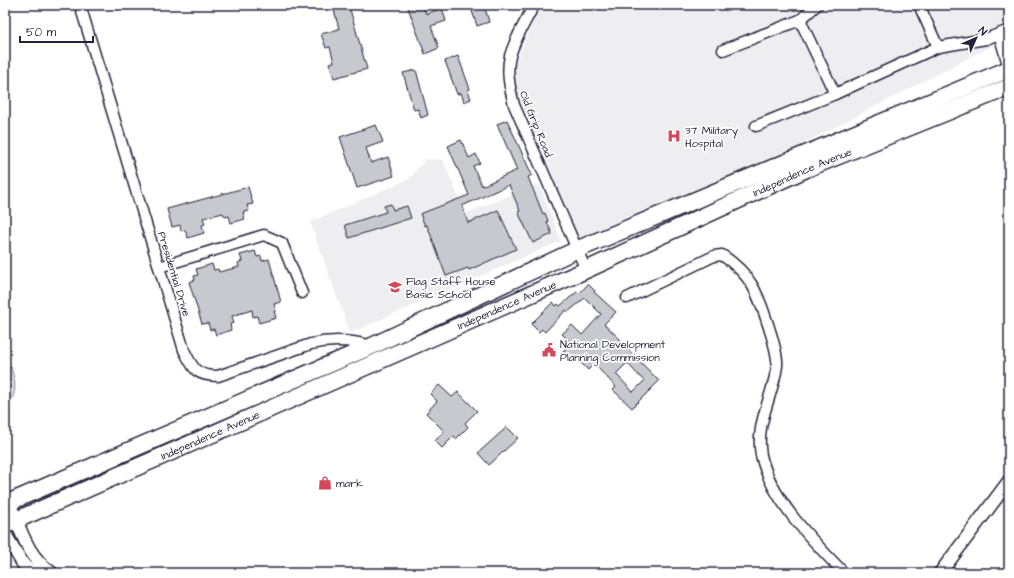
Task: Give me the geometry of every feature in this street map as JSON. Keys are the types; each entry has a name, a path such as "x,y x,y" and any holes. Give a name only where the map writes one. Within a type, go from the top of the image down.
{"highway":[{"name":"Independence Avenue","path":"7,503 372,346 576,250 1009,68"},
{"name":"Independence Avenue","path":"11,522 586,270 806,169 1009,86"}],"street":[{"name":"Presidential Drive","path":"80,5 184,350 194,370 207,376 218,376 311,344 325,341 354,341 372,346"},
{"name":"Old Grip Road","path":"534,5 510,56 508,72 509,86 514,105 586,270"},
{"path":"723,50 800,20 818,5"},
{"path":"918,5 938,47"},
{"path":"800,20 835,94"},
{"path":"756,126 835,94 938,47 986,39 1004,32 1009,68"},
{"path":"159,267 264,235 282,243 302,294"},
{"path":"627,298 714,256 722,255 730,260 742,272 752,286 776,350 777,365 762,420 760,441 761,455 766,471 776,491 794,518 823,552 844,573"},
{"path":"940,573 1008,485"},
{"path":"7,503 11,522 35,558 52,573"},
{"path":"5,534 23,564 35,573"}],"shaded area":[{"name":"37 Military Hospital","path":"542,5 1009,5 1009,37 752,170 575,241 516,102 511,72"},
{"name":"Flag Staff House Basic School","path":"426,159 443,160 465,213 539,184 561,241 350,333 310,222 409,179"},
{"path":"11,367 15,388 12,398 5,406 5,369"}],"building":[{"path":"407,5 423,5 426,14 442,8 446,21 431,26 439,48 425,54"},
{"path":"470,5 484,5 489,22 477,26"},
{"path":"349,6 367,69 334,78 329,63 334,62 330,47 326,48 321,34 339,29 334,10"},
{"path":"458,56 470,89 468,90 471,99 464,102 461,93 457,94 445,61"},
{"path":"416,70 428,115 421,118 418,109 414,110 403,73"},
{"path":"507,120 532,175 528,177 543,214 545,213 552,234 533,243 518,212 520,211 509,185 462,206 468,223 498,210 516,249 469,270 468,268 446,276 427,225 425,226 420,214 469,195 448,146 461,140 469,158 476,154 480,163 473,166 482,186 517,170 497,124"},
{"path":"376,125 383,142 366,148 371,163 388,157 394,176 357,188 340,137"},
{"path":"248,187 253,204 247,205 249,211 243,212 245,219 231,223 229,216 225,217 223,213 203,218 205,224 202,225 204,233 188,238 185,230 181,231 180,225 172,227 167,209"},
{"path":"391,204 393,210 407,206 411,218 349,238 345,225 386,212 384,206"},
{"path":"255,251 257,257 261,256 262,261 269,259 281,302 274,304 276,318 259,323 257,316 253,317 252,310 232,316 234,323 230,324 231,330 216,335 214,329 210,330 208,323 202,324 189,282 195,280 194,276 198,275 196,269 212,264 214,270 218,269 219,272 239,267 238,263 242,261 240,255"},
{"path":"588,284 595,291 594,292 616,312 604,324 659,381 632,408 613,390 616,387 594,364 588,370 576,358 573,361 563,351 571,343 562,334 572,325 582,335 601,314 585,298 568,312 566,310 545,332 542,329 539,332 531,324 553,302 556,306 558,304 560,306 578,291 580,293","holes":["627,363 644,381 633,392 616,374"]},
{"path":"439,385 452,397 458,392 477,411 465,423 468,427 456,439 454,436 442,448 435,441 444,431 426,413 437,401 430,394"},
{"path":"507,427 518,438 489,465 478,453"}],"place":[{"name":"37 Military Hospital","path":"674,136"},
{"name":"Flag Staff House Basic School","path":"395,287"},
{"name":"National Development Planning Commission","path":"549,350"},
{"name":"mark","path":"325,483"}]}
